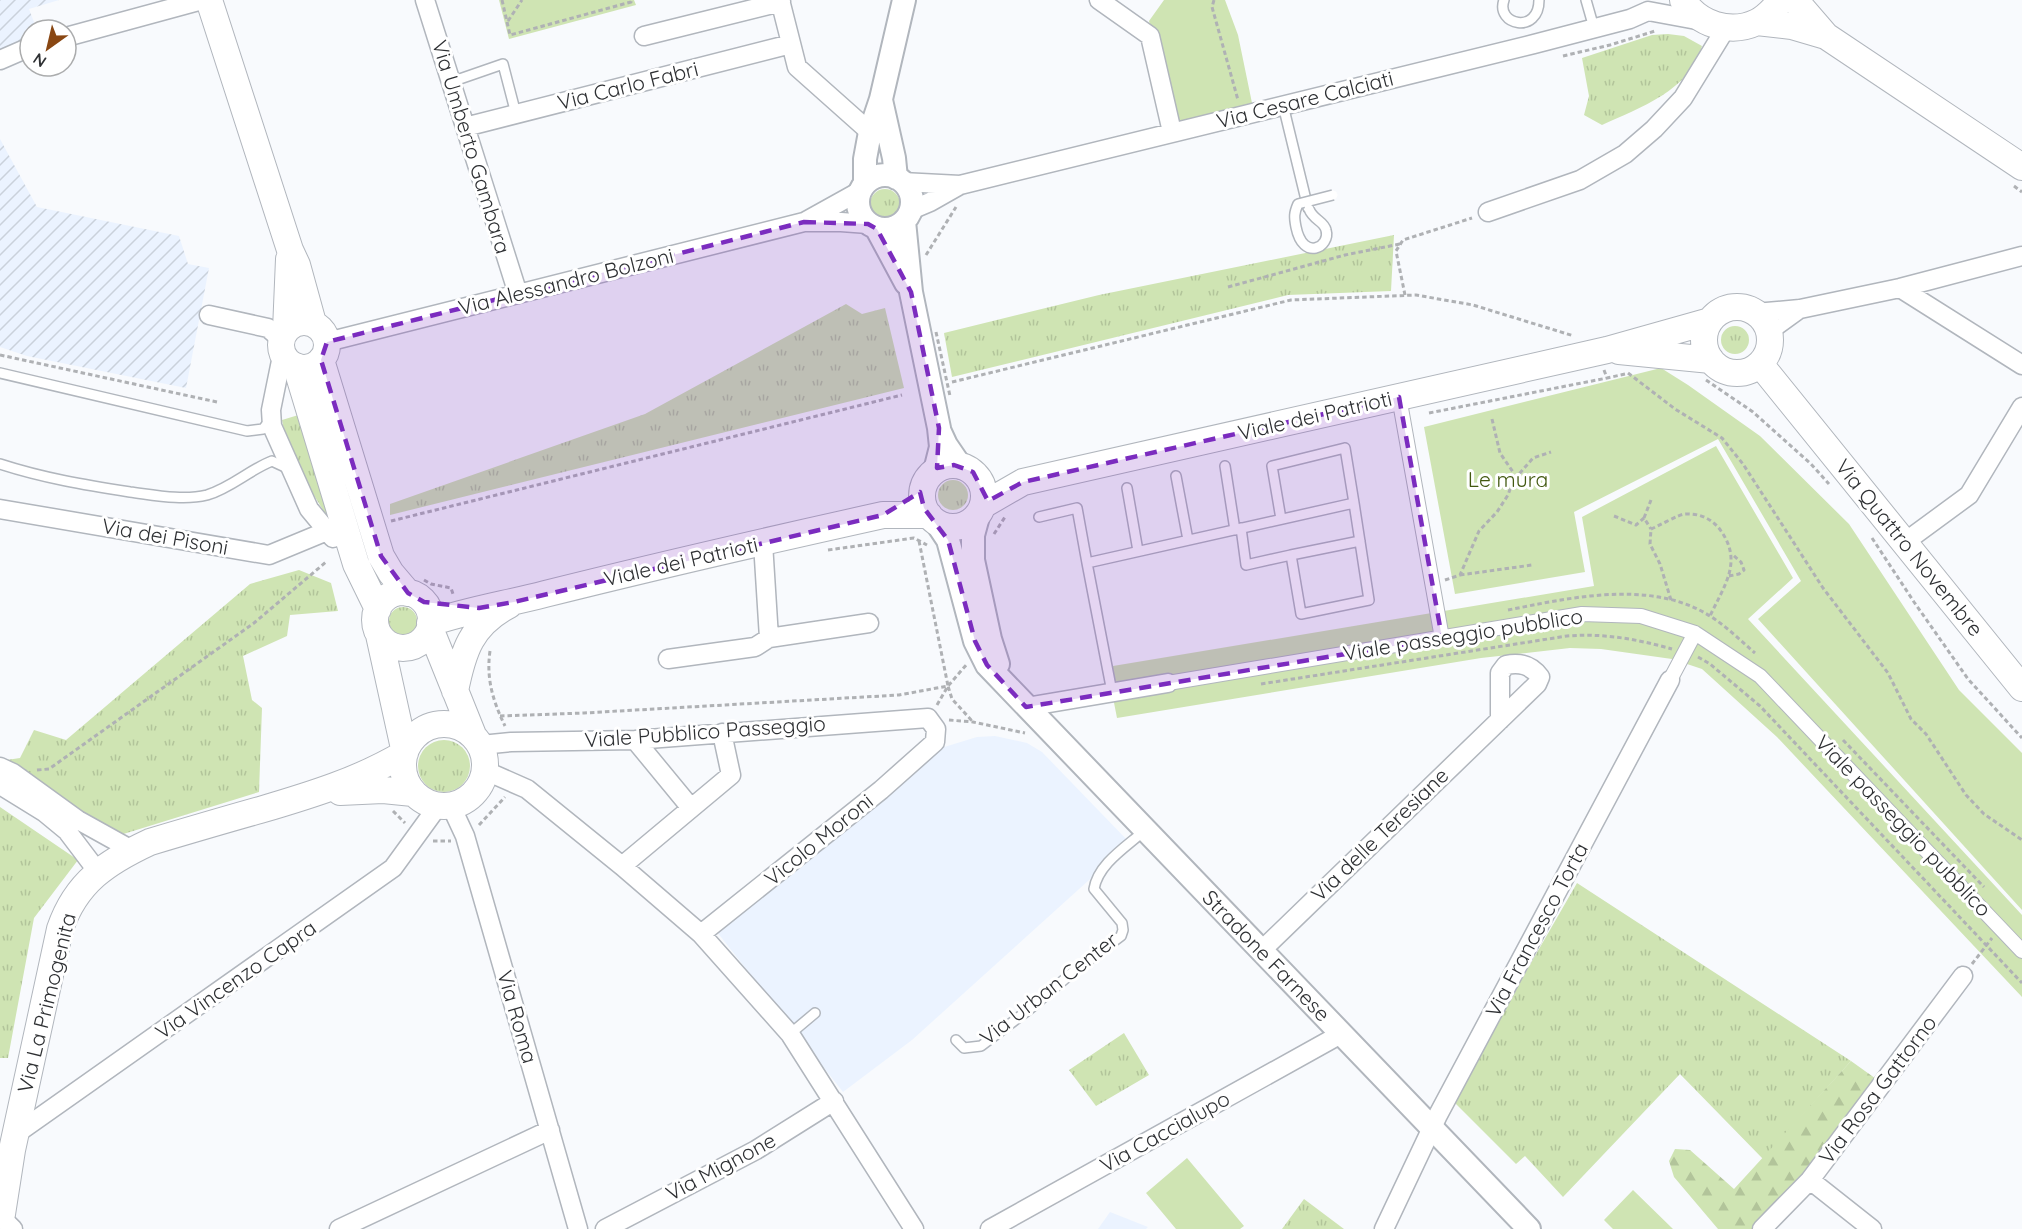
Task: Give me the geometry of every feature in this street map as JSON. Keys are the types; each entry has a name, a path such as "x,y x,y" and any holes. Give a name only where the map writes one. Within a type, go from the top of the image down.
{"main road":[{"path":"209,0 290,250 297,265 381,556 391,573 423,611 485,758 486,771 482,783 464,802 445,806 425,802 413,793 406,781 403,767 405,753 411,740 421,731 434,725 448,724 461,727 477,740"},
{"path":"1683,0 1694,14 1717,25 1742,27 1757,22 1771,13 1781,0"},
{"path":"1795,0 1826,36 2022,167"},
{"path":"1757,22 1792,26 1826,36"},
{"path":"290,250 287,275 287,347 356,564 378,609"},
{"name":"Viale dei Patrioti","path":"981,509 1023,482 1607,350 1710,321 1726,309 1746,308 1762,322"},
{"path":"1708,370 1704,342 1710,321"},
{"path":"287,347 298,322 320,342"},
{"path":"1750,368 1769,349 1762,322"},
{"path":"287,347 310,367 320,342"},
{"name":"Viale dei Patrioti","path":"1607,350 1708,370 1719,368 1729,372 1750,368"},
{"name":"Via Quattro Novembre","path":"1750,368 1795,409 2022,688"},
{"path":"954,465 969,471 983,489 981,509 968,524 958,527 928,526 922,498 929,481 944,466 954,465"},
{"name":"Viale dei Patrioti","path":"969,471 1023,482"},
{"name":"Viale dei Patrioti","path":"423,611 479,608 514,602 883,515 929,481"},
{"name":"Viale dei Patrioti","path":"883,515 928,526"},
{"path":"399,593 423,611 426,636 412,647 403,648 386,642 376,627 375,617 378,609 390,595 399,593"},
{"path":"455,691 471,637 494,613 514,602"},
{"path":"380,635 405,753"},
{"name":"Via La Primogenita","path":"4,1221 9,1152 60,929 69,906 85,884 98,872 132,850 150,842 307,797 352,780 405,753"},
{"name":"Via La Primogenita","path":"307,797 358,790 413,793"}],"street":[{"path":"78,34 202,0"},
{"name":"Via Umberto Gambara","path":"425,0 518,294"},
{"path":"904,0 881,99 870,132 862,187 857,200 862,218 873,226 911,292"},
{"path":"1099,0 1150,36 1172,132"},
{"path":"644,36 780,1 797,67 870,132"},
{"name":"Via Cesare Calciati","path":"908,216 930,202 1172,132 1630,19 1651,6 1717,25"},
{"path":"1488,212 1580,180 1625,154 1654,129 1683,99 1717,25"},
{"name":"Via Carlo Fabri","path":"465,127 791,44"},
{"path":"0,60 18,53"},
{"path":"881,99 899,180 911,195 908,216 911,292 941,447 929,481"},
{"path":"862,187 880,175 899,180"},
{"name":"Via Cesare Calciati","path":"899,180 960,193"},
{"name":"Via Alessandro Bolzoni","path":"804,222 862,187"},
{"path":"873,226 892,229 908,216"},
{"name":"Via Alessandro Bolzoni","path":"320,342 804,222 841,222 873,226"},
{"path":"1762,322 1800,309 1900,288 2022,256"},
{"path":"1900,288 2022,365"},
{"path":"209,315 268,328 287,347 272,399 271,417 276,438 309,509 356,564"},
{"path":"1399,397 1442,639"},
{"path":"1905,542 1969,495 2022,407"},
{"path":"939,428 946,445 969,471"},
{"name":"Via dei Pisoni","path":"0,509 268,555 327,531"},
{"name":"Stradone Farnese","path":"981,509 973,534 974,560 990,639 1004,683"},
{"name":"Stradone Farnese","path":"928,526 948,540 975,641 987,665 1144,831 1530,1229"},
{"path":"763,543 770,638"},
{"name":"Viale passeggio pubblico","path":"1026,707 1582,614 1641,616 1695,633 1760,676 2022,951"},
{"path":"668,659 755,647 770,638 869,622"},
{"name":"Via Francesco Torta","path":"1384,1229 1432,1128 1695,633"},
{"name":"Viale Pubblico Passeggio","path":"477,740 511,742 634,740 928,718"},
{"name":"Vicolo Moroni","path":"701,934 881,790 934,742 936,729 928,718"},
{"name":"Via delle Teresiane","path":"1261,951 1500,720"},
{"path":"622,866 731,775 722,733"},
{"path":"634,740 691,808"},
{"path":"486,771 527,789 701,934 790,1034 914,1229"},
{"path":"4,775 132,850"},
{"path":"4,775 67,831 98,872"},
{"name":"Via Roma","path":"445,806 465,836 578,1229"},
{"name":"Via Vincenzo Capra","path":"9,1152 393,868 445,806"},
{"name":"Via Rosa Gattorno","path":"1762,1229 1810,1180 1963,976"},
{"name":"Via Caccialupo","path":"990,1229 1341,1034"},
{"name":"Via Mignone","path":"604,1229 756,1150 834,1101"},
{"path":"339,1229 361,1225 549,1130"},
{"path":"1810,1180 1872,1229"}],"lane":[{"path":"1504,0 1502,7 1505,15 1514,22 1524,23 1536,16 1539,0"},
{"path":"1585,1 1594,28"},
{"path":"451,82 503,64 516,114"},
{"path":"1283,105 1309,209 1312,217 1323,224 1327,232 1325,241 1318,248 1309,248 1301,243 1293,213 1298,204 1333,195"},
{"path":"0,373 247,431 256,432 263,429 271,417"},
{"path":"1281,519 1272,466 1345,448 1369,600 1300,614 1291,555"},
{"path":"0,464 33,475 69,483 151,495 206,495 221,490 272,461 286,466 292,474"},
{"path":"1225,466 1246,565 1360,541"},
{"path":"1176,476 1188,540"},
{"path":"1127,488 1138,551"},
{"path":"1087,563 1354,503"},
{"path":"1039,517 1077,508 1112,692"},
{"name":"Via Urban Center","path":"956,1040 964,1047 981,1046 1121,936 1122,923 1094,889 1095,883 1107,864 1144,831"},
{"path":"790,1034 815,1013"}],"path":[{"path":"502,0 510,35 631,2 631,0"},
{"path":"507,22 522,0"},
{"path":"1214,0 1212,7 1243,115"},
{"path":"921,263 960,193"},
{"path":"1405,295 1396,251 1403,240 1488,212"},
{"path":"1228,287 1345,255 1400,244"},
{"path":"952,382 1291,300 1405,295 1473,305 1576,336"},
{"path":"936,332 951,396"},
{"path":"0,355 217,402"},
{"path":"1708,370 1811,464 1832,488"},
{"path":"1636,371 1628,373 1675,409 1722,438 1743,464 1824,588 1888,673 1911,719 1926,734 1966,795 1984,814 2022,840"},
{"path":"389,521 902,395"},
{"path":"1460,574 1479,531 1497,512 1508,495 1513,481 1513,472 1500,453 1492,419"},
{"path":"1513,481 1533,458 1551,452"},
{"path":"1614,516 1636,525 1644,518 1651,500"},
{"path":"994,535 1009,513"},
{"path":"1651,528 1683,514 1704,517 1716,523 1729,542 1731,554 1729,576 1710,616"},
{"path":"1644,518 1651,528 1650,544 1660,564 1671,600"},
{"path":"928,526 948,686 952,699 973,722 1033,735"},
{"path":"1866,529 1968,679 2022,738"},
{"path":"1729,576 1739,574 1744,570 1741,562 1731,554"},
{"path":"4,775 49,769 254,624 326,562"},
{"path":"1432,585 1460,574 1532,566"},
{"path":"1498,612 1580,596 1630,594 1671,600 1710,616 1728,628 1759,657"},
{"path":"1253,685 1566,636 1593,634 1650,643 1685,652 1710,664 1760,706 2022,983"},
{"path":"490,652 489,681 494,703 500,716 584,714 899,694 948,686"},
{"path":"928,718 948,686 968,663"},
{"path":"1841,737 1991,895"},
{"path":"477,826 509,794"},
{"path":"431,840 454,841"},
{"path":"1963,976 1987,945"}],"highlighted area":[{"path":"804,222 868,224 877,229 911,292 939,428 937,468 954,465 973,472 988,501 1023,482 1399,397 1442,638 1026,707 987,665 975,641 948,540 924,508 920,492 883,515 514,602 479,608 424,602 408,593 381,556 321,360 327,342"}],"shaded area":[{"path":"0,0 59,0 29,9 32,18 18,18 18,44 0,52"},
{"path":"0,139 37,207 179,236 188,264 209,268 186,388 27,356 0,347"},
{"path":"995,736 1027,743 1042,752 1130,843 912,1040 843,1092 717,932 941,748 977,737"},
{"path":"1110,1212 1148,1227 1146,1229 1098,1229"}],"green space":[{"path":"499,0 634,0 636,5 509,39"},
{"path":"1164,0 1225,0 1238,35 1252,103 1174,123 1149,21"},
{"path":"1652,35 1684,36 1702,46 1687,75 1662,96 1602,125 1584,115 1589,96 1582,58"},
{"path":"885,189 895,194 900,204 895,214 885,219 875,214 870,204 875,194"},
{"path":"1394,235 1391,291 1288,295 952,377 944,333 1099,295"},
{"path":"846,304 862,314 885,308 904,388 390,515 390,504 645,414"},
{"path":"1735,326 1745,330 1749,340 1745,350 1735,354 1725,350 1721,340 1725,330"},
{"name":"Le mura","path":"1661,368 1760,436 1849,524 1959,690 2022,753 2022,910 1758,619 1801,581 1718,439 1574,512 1585,572 1455,594 1424,427"},
{"path":"305,413 330,521 301,472 289,445 282,420"},
{"path":"1716,446 1793,578 1748,619 2022,915 2022,997 1777,737 1702,669 1672,659 1601,649 1570,648 1481,658 1117,718 1107,667 1594,586 1582,517"},
{"path":"953,480 964,484 968,495 964,506 953,510 942,506 938,495 942,484"},
{"path":"299,570 331,583 338,611 290,615 287,636 243,656 252,700 262,708 259,792 117,836 0,761 20,758 34,730 66,740 250,584"},
{"path":"403,607 413,611 417,621 413,631 403,635 393,631 389,621 393,611"},
{"path":"439,740 449,740 463,747 470,766 463,785 449,792 439,792 429,788 422,781 418,771 418,761 422,751 429,744"},
{"path":"0,807 78,860 34,918 8,1058 0,1058"},
{"path":"1577,883 1851,1061 1763,1159 1680,1074 1563,1197 1525,1156 1516,1164 1452,1100"},
{"path":"1124,1033 1149,1075 1096,1106 1069,1070"},
{"path":"1851,1061 1879,1081 1805,1176 1752,1229 1718,1229 1674,1177 1669,1161 1675,1149 1690,1150 1734,1189"},
{"path":"1187,1158 1244,1226 1240,1229 1176,1229 1146,1193"},
{"path":"1633,1190 1673,1229 1613,1229 1604,1220"},
{"path":"1304,1199 1344,1229 1282,1229"}]}
